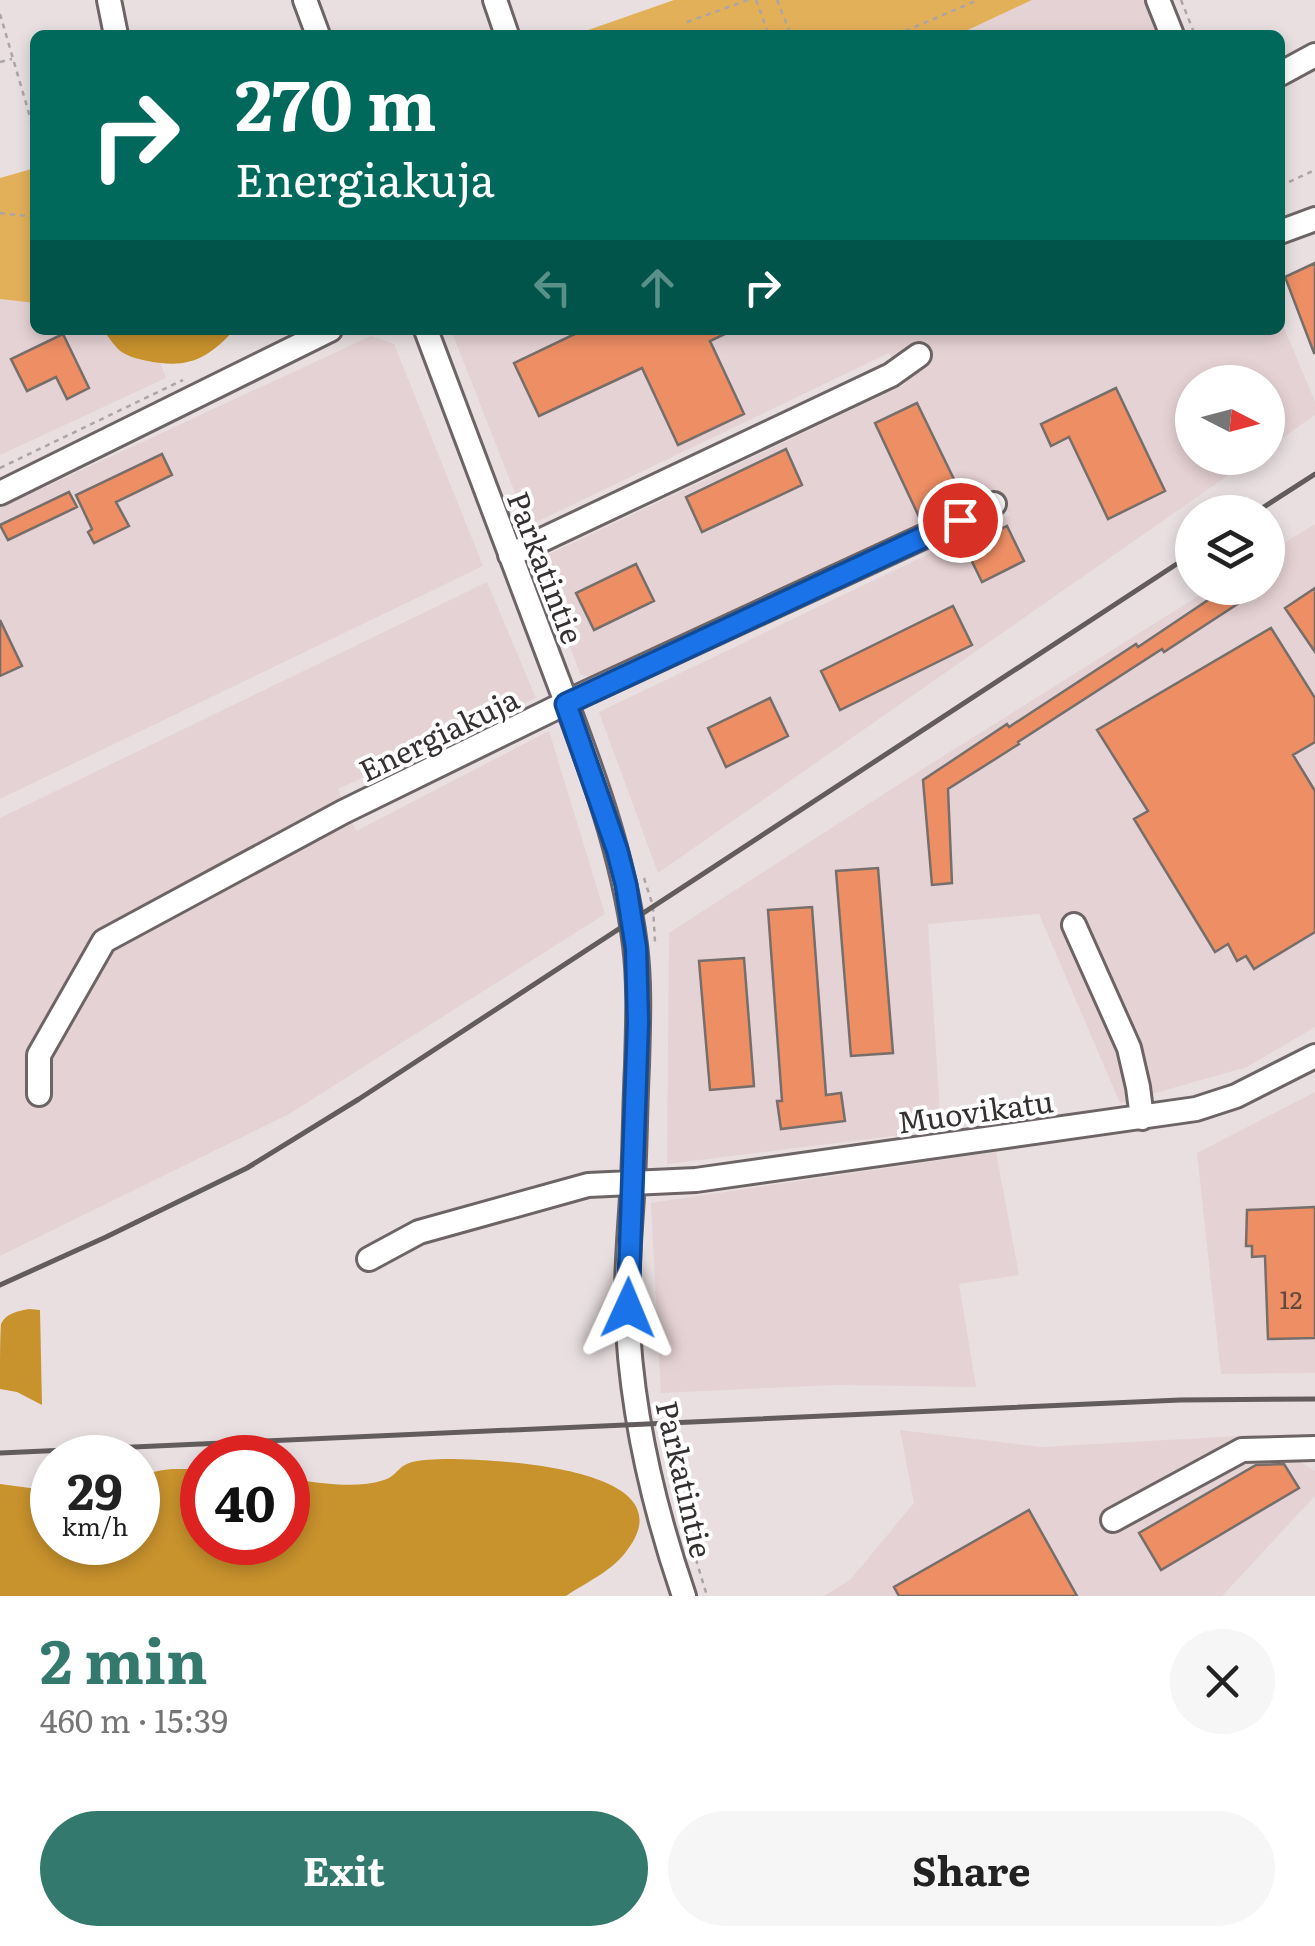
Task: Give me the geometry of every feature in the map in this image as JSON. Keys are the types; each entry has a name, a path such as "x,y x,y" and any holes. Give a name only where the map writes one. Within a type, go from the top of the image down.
{"street":[{"path":"109,0 115,30"},
{"path":"304,0 316,30"},
{"path":"494,0 506,30"},
{"path":"1158,0 1170,30"},
{"path":"1285,71 1315,56"},
{"path":"1285,230 1315,219"},
{"path":"0,492 320,335"},
{"name":"Parkatintie","path":"428,335 566,704 626,885 636,948 638,1022 628,1308 638,1426 666,1542 684,1596"},
{"path":"510,555 891,375 919,355"},
{"name":"Energiakuja","path":"39,1094 39,1056 104,941 344,812 994,504"},
{"path":"1074,925 1129,1048 1142,1118"},
{"name":"Muovikatu","path":"369,1259 420,1232 588,1185 696,1180 1196,1109 1236,1096 1315,1056"},
{"path":"1113,1520 1242,1450 1315,1448"}],"path":[{"path":"687,22 748,0"},
{"path":"756,0 767,30"},
{"path":"777,0 789,30"},
{"path":"908,30 978,0"},
{"path":"1181,0 1194,30"},
{"path":"0,14 30,116"},
{"path":"0,62 14,58"},
{"path":"1285,184 1315,170"},
{"path":"0,214 30,217"},
{"path":"0,468 193,375"},
{"path":"641,871 653,906 655,947"},
{"path":"669,1472 706,1596"}],"shaded area":[{"path":"674,0 1032,0 968,30 588,30"},
{"path":"1032,0 1146,0 1159,30 968,30"},
{"path":"30,169 30,302 0,299 0,178"},
{"path":"0,299 30,302 30,335 150,335 166,378 0,455"},
{"path":"1285,330 1315,402 1315,415 1285,436 1285,365 1175,365 1175,475 1229,475 1200,495 1175,495 1175,512 658,873 599,712 1010,515 996,489 592,678 580,674 539,559 906,384 889,353 528,526 453,335 1285,335"},
{"path":"107,335 229,335 206,355 175,364 148,361 118,349"},
{"path":"371,336 394,344 483,566 0,799 0,508"},
{"path":"1315,524 1315,1027 1247,1067 1120,1103 1039,914 928,924 941,1130 667,1164 669,933 1184,605 1285,605 1285,543"},
{"path":"487,582 536,698 338,789 356,831 549,731 605,914 289,1114 0,1256 0,818"},
{"path":"1315,1092 1315,1373 1221,1374 1197,1153"},
{"path":"996,1152 1019,1275 959,1284 976,1387 835,1385 661,1393 651,1203"},
{"path":"40,1310 42,1405 17,1392 0,1389 1,1324 9,1315"},
{"path":"900,1430 1042,1447 1256,1435 1315,1471 1315,1496 1222,1596 824,1596 850,1580 914,1503"},
{"path":"423,1460 498,1461 574,1472 608,1484 631,1500 640,1521 622,1557 566,1596 0,1596 0,1484 30,1488 30,1565 160,1565 160,1471 177,1469 180,1565 310,1565 310,1481 373,1483"}],"building":[{"path":"1315,263 1315,353 1314,353 1285,277"},
{"path":"63,335 89,388 67,399 56,377 27,391 11,359"},
{"path":"573,335 723,335 710,341 744,414 678,445 642,368 539,416 514,363"},
{"path":"1116,388 1165,491 1108,519 1069,437 1051,446 1041,424"},
{"path":"917,403 964,500 921,521 875,423"},
{"path":"786,449 802,485 702,532 686,497"},
{"path":"162,454 172,475 116,502 129,526 94,543 88,532 92,529 76,495"},
{"path":"69,492 77,507 8,540 0,525"},
{"path":"1007,526 1024,561 982,582 965,547"},
{"path":"636,564 654,601 594,630 576,593"},
{"path":"1315,588 1315,652 1285,608"},
{"path":"1201,605 1236,605 948,789 952,883 932,885 923,780 1136,644 1138,647"},
{"path":"953,606 972,645 840,710 821,671"},
{"path":"0,620 22,666 0,676"},
{"path":"1271,628 1315,698 1315,742 1293,755 1315,791 1315,932 1254,969 1246,956 1237,961 1228,944 1215,952 1134,819 1148,811 1097,730"},
{"path":"770,698 788,736 726,767 708,728"},
{"path":"878,868 893,1053 851,1056 836,871"},
{"path":"812,907 826,1095 841,1093 845,1121 781,1129 768,910"},
{"path":"744,958 754,1086 710,1090 699,961"},
{"path":"1315,1207 1315,1338 1268,1339 1265,1256 1252,1257 1252,1246 1246,1246 1247,1210"},
{"path":"1284,1464 1299,1488 1161,1570 1139,1533 1256,1465"},
{"path":"1029,1510 1077,1596 899,1596 894,1587"}],"railway":[{"path":"1282,495 1315,474"},
{"path":"0,1285 247,1168 359,1099 1175,565"},
{"path":"0,1453 1180,1400 1315,1399"}],"route":[{"path":"628,1308 638,1022 636,948 617,850 566,704 960,520"}]}
